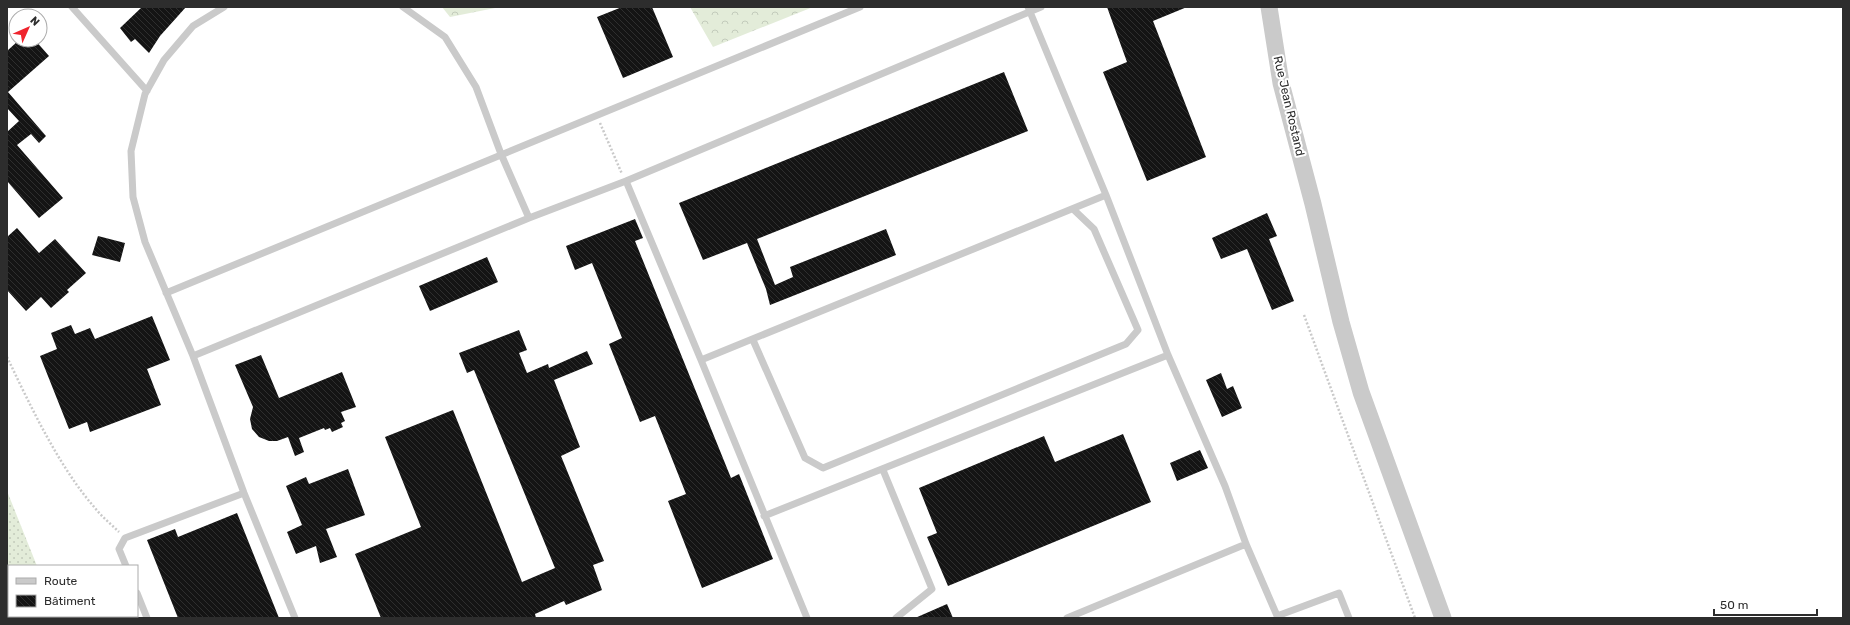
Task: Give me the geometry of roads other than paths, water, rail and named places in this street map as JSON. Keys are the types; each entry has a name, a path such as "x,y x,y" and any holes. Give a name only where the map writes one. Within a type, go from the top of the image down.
{"street":[{"name":"Rue Jean Rostand","path":"1268,7 1281,83 1313,204 1341,322 1361,392 1443,618"}],"lane":[{"path":"72,7 147,91"},
{"path":"224,7 193,26 164,60 147,91 131,151 133,197 145,242 193,356 244,493 295,618"},
{"path":"404,7 445,37 476,87 501,154 529,218"},
{"path":"166,293 860,7"},
{"path":"193,356 529,218 626,181 1029,9 1041,7"},
{"path":"1029,9 1106,195 1168,355 1225,486 1246,544 1278,617 1339,593 1348,618"},
{"path":"626,181 807,618"},
{"path":"701,360 1106,195"},
{"path":"753,340 805,458 823,468 838,462 1126,344 1138,330 1094,229 1074,209"},
{"path":"764,516 883,470 1168,355"},
{"path":"883,470 932,589 896,618"},
{"path":"126,565 120,549 125,538 244,493"},
{"path":"1067,618 1246,544"},
{"path":"138,596 147,618"}]}
